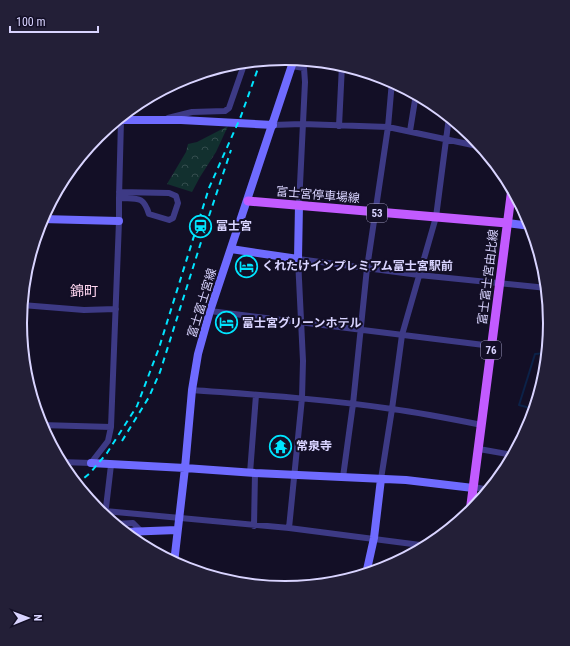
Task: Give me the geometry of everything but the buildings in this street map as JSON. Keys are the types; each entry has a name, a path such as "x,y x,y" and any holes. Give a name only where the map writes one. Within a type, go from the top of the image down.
{"main road":[{"name":"富士富士宮由比線","path":"472,500 510,199"},
{"name":"富士宮停車場線","path":"248,201 507,223"}],"street":[{"name":"富士富士宮線","path":"175,556 192,390 198,354 210,311 248,201 292,65"},
{"path":"289,528 302,398 303,361 298,259 302,124 305,82 304,68 300,66"},
{"path":"159,120 192,112 225,111 229,108 243,69"},
{"path":"339,126 342,72"},
{"path":"343,477 353,404 367,268 388,126 391,88"},
{"path":"410,131 415,101"},
{"path":"126,120 273,125 302,124 388,126 471,145"},
{"path":"368,567 374,538 402,334 436,216 448,123"},
{"path":"91,463 108,441 111,427 119,221 119,126"},
{"path":"168,193 176,196 178,203 173,218 169,220 149,214 146,204 141,200 119,195 168,193"},
{"path":"49,219 119,221"},
{"path":"507,223 523,225"},
{"path":"231,249 419,275 541,287"},
{"path":"28,305 84,310 116,309"},
{"path":"210,311 492,346"},
{"path":"192,390 302,398 353,404 392,409 482,425"},
{"path":"254,526 253,473 256,395"},
{"path":"48,425 111,427"},
{"path":"479,448 507,454"},
{"path":"68,462 406,480 483,489"},
{"path":"106,508 111,465"},
{"path":"112,514 179,518 289,528 417,544"},
{"path":"123,524 133,523 141,531"},
{"path":"133,531 177,530"},
{"path":"138,535 141,531"}],"green space":[{"path":"228,126 216,152 192,192 167,184 186,152 188,144 197,142"}],"waterway":[{"path":"528,408 519,405 535,354 541,353"}],"railway":[{"path":"81,481 90,473 107,453 137,406 159,348 209,188 241,116 259,67"},
{"path":"209,216 231,150"},
{"path":"122,441 149,397 160,372 202,239"}],"place":[{"name":"富士宮","path":"201,226"},
{"name":"くれたけインプレミアム富士宮駅前","path":"247,266"},
{"name":"富士宮グリーンホテル","path":"227,323"},
{"name":"常泉寺","path":"281,446"}],"district":[{"name":"錦町","path":"84,291"}]}
